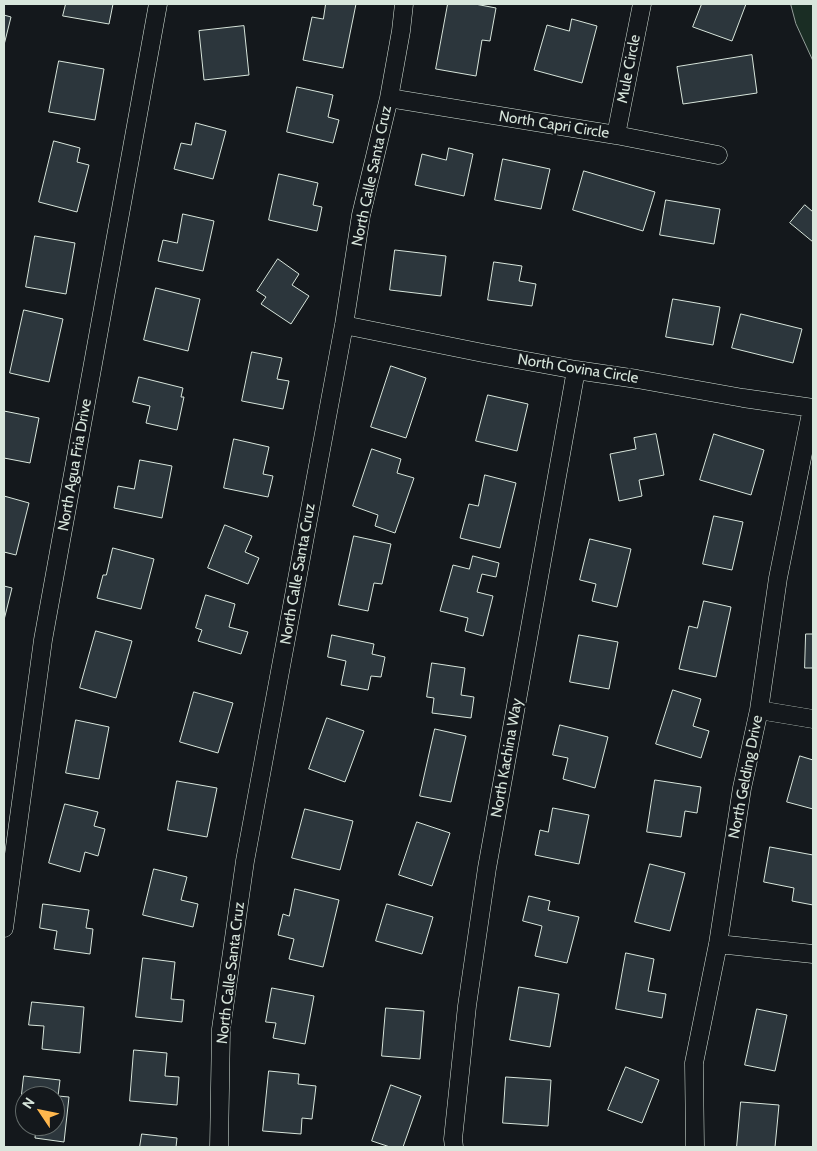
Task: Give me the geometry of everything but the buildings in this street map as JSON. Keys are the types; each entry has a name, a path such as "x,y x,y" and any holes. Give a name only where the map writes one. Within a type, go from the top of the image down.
{"street":[{"name":"North Agua Fria Drive","path":"4,928 43,640 158,4"},
{"name":"North Calle Santa Cruz","path":"218,1147 222,1029 246,861 344,325 361,215 389,98 404,4"},
{"name":"Mule Circle","path":"616,135 642,4"},
{"name":"North Capri Circle","path":"389,98 616,135 718,155"},
{"name":"North Covina Circle","path":"344,325 483,354 813,408"},
{"name":"North Kachina Way","path":"454,1147 453,1139 467,1006 487,868 576,370"},
{"name":"North Gelding Drive","path":"695,1147 694,1062 718,944 742,788 760,710 778,578 813,408"},
{"path":"760,710 813,719"},
{"path":"718,944 813,954"}],"green space":[{"path":"791,4 813,4 813,61 796,24"}]}
